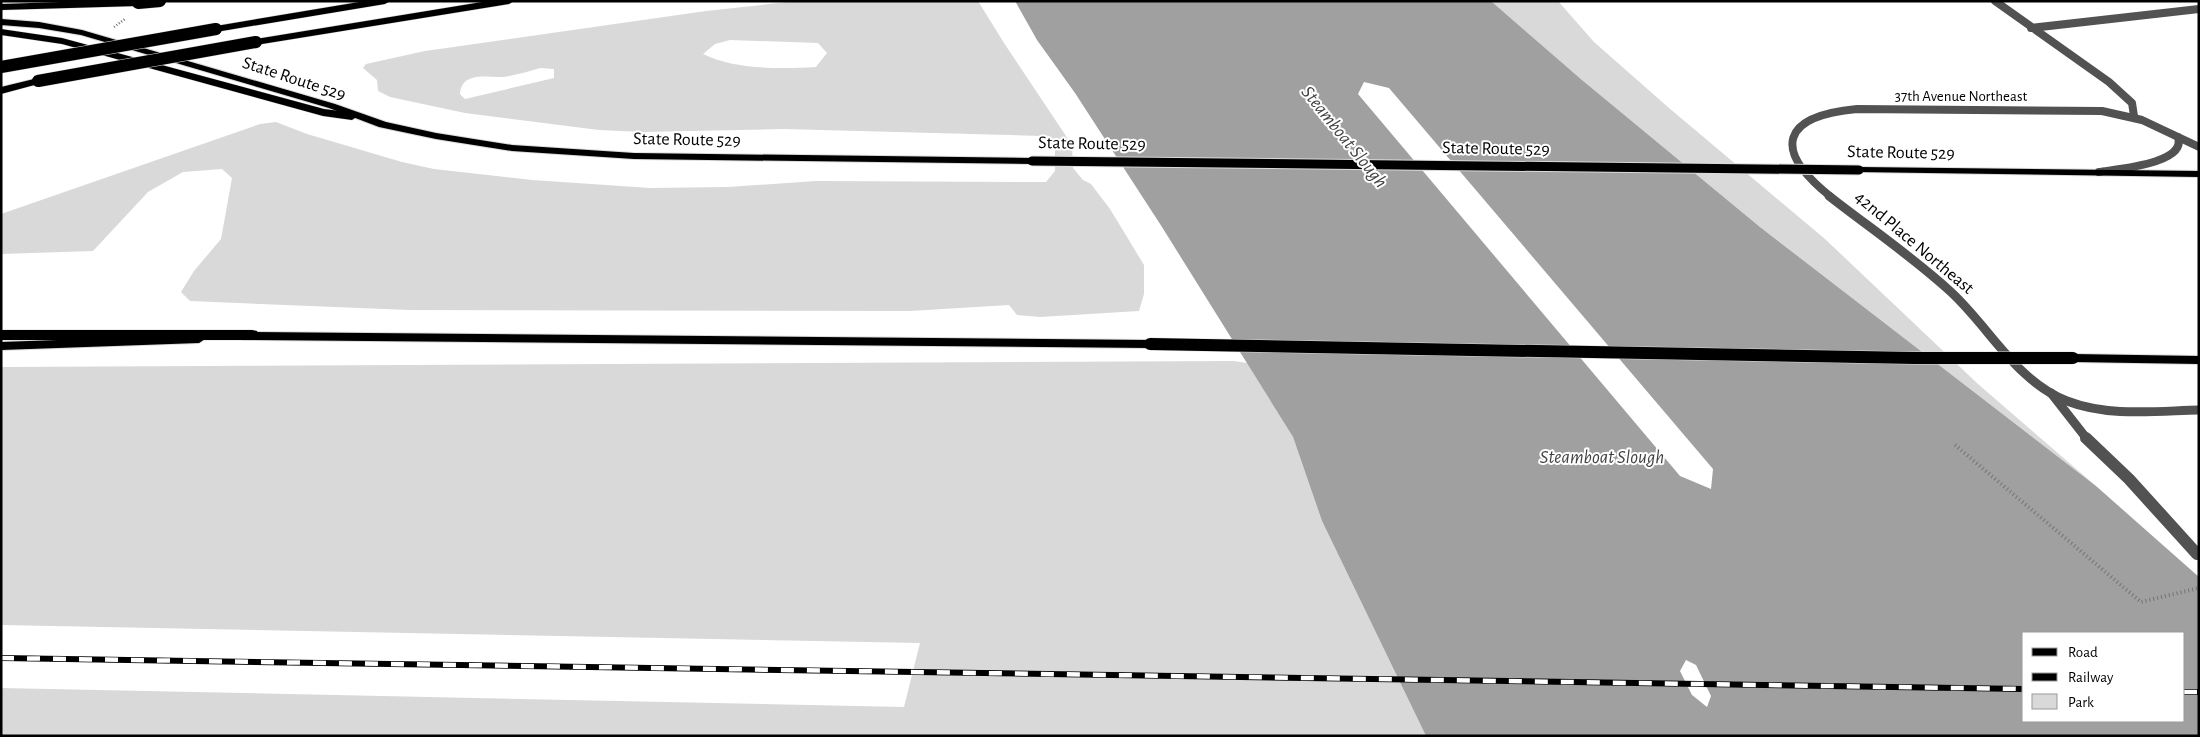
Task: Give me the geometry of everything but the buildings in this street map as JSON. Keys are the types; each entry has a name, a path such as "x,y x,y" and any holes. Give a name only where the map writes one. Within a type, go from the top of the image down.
{"highway":[{"path":"1,7 160,1"},
{"path":"1,67 385,1"},
{"path":"1,90 38,81 256,42 509,1"},
{"path":"1,32 62,41 323,112 352,116"},
{"path":"1,335 252,335"}],"main road":[{"name":"State Route 529","path":"1,22 39,25 82,33 332,106 352,116 438,136 561,153 669,158 2199,174"},
{"path":"1,346 149,342 252,335 1150,344 1905,358 2199,360"}],"street":[{"path":"1995,1 2109,82 2132,103 2134,116"},
{"path":"2031,28 2199,9"},
{"name":"37th Avenue Northeast","path":"1794,133 1807,120 1820,114 1857,109 2102,111 2134,116 2149,121 2199,147"},
{"name":"42nd Place Northeast","path":"1794,133 1792,151 1798,164 1811,178 1826,193 1953,294 2030,378 2051,393"},
{"path":"2093,173 2164,160 2176,151 2180,145 2178,137"},
{"path":"2051,393 2067,401 2089,407 2199,410"},
{"path":"2051,393 2083,436 2129,479 2197,554"}],"path":[{"path":"1955,445 2141,602 2199,588"}],"green space":[{"path":"797,1 978,1 1072,145 1073,168 1083,180 1091,184 1110,209 1144,265 1144,294 1139,311 1040,317 1017,315 1009,305 910,311 409,310 190,301 181,292 194,271 221,239 232,178 222,169 183,172 148,192 93,251 1,254 1,214 260,124 276,122 307,134 402,162 434,169 532,180 650,188 728,187 816,181 1046,182 1055,171 1055,147 1041,136 784,129 643,132 599,130 465,113 390,97 378,91 377,80 363,68 366,64 425,51 706,11","holes":["730,40 818,43 827,53 816,67 788,68 744,66 703,54 715,44","540,68 554,69 554,78 465,99 460,94 462,86 472,78 503,77"]},
{"path":"1491,1 1558,1 1594,42 1669,108 1825,239 1978,384 2096,486 1760,227 1582,80"},
{"path":"1234,361 1247,363 1293,437 1322,521 1426,736 1,736 1,688 904,707 920,643 1,625 1,367"}],"water":[{"name":"Steamboat Slough","path":"1015,1 1491,1 1582,80 1760,227 2096,486 2199,577 2199,736 1426,736 1322,521 1293,437 1162,227 1075,93 1037,40"}],"pier":[{"path":"1364,82 1389,88 1713,469 1711,489 1680,476 1358,94"},
{"path":"1686,660 1696,665 1711,696 1707,707 1692,695 1680,671"}],"railway":[{"path":"1,658 2022,689"},
{"path":"2185,692 2199,692"}]}
